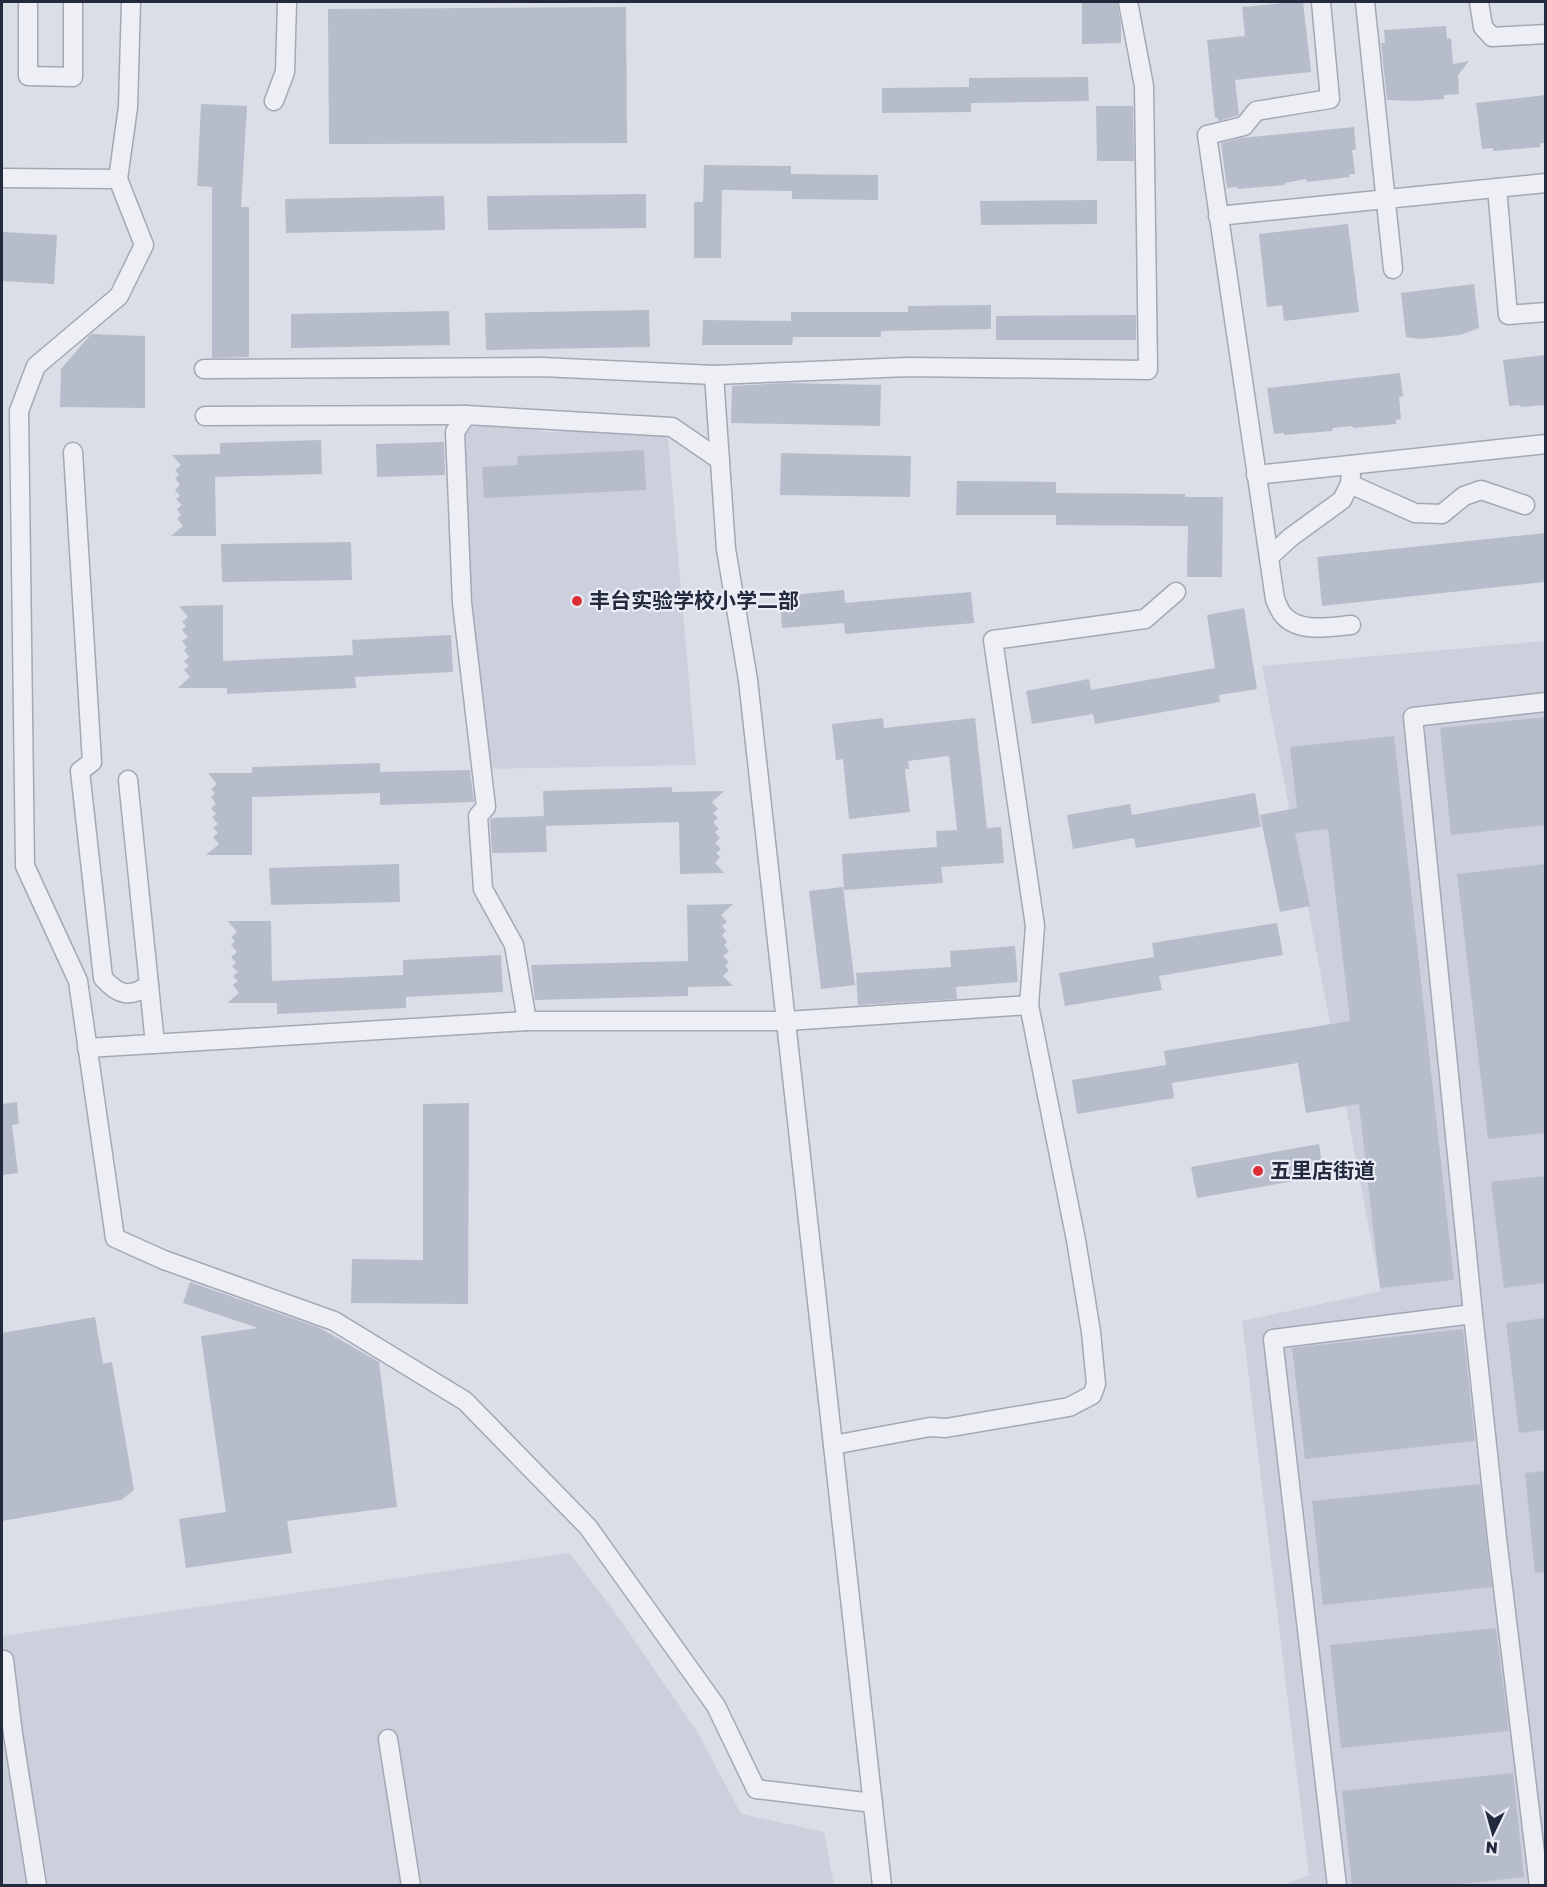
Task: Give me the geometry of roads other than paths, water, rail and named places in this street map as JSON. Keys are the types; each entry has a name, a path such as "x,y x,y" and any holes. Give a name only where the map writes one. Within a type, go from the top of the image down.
{"street":[{"path":"28,2 28,76 72,77 73,2"},
{"path":"131,2 128,108 118,179 144,245 119,296 36,366 19,411 25,866 78,981 115,1238 164,1260 334,1321 465,1401 588,1527 716,1706 756,1789 873,1803"},
{"path":"274,101 285,72 287,2"},
{"path":"204,369 542,367 714,375 908,368 1148,370 1144,86 1128,2"},
{"path":"1321,2 1330,99 1256,111 1244,126 1207,135 1275,599 1283,615 1294,624 1320,627 1351,625"},
{"path":"1365,2 1393,269"},
{"path":"1479,2 1483,27 1492,37 1545,34"},
{"path":"2,178 118,179"},
{"path":"1218,216 1545,183"},
{"path":"1497,188 1508,315 1545,312"},
{"path":"714,375 726,549 748,680 882,1886"},
{"path":"205,416 466,415 672,427 720,460"},
{"path":"466,415 455,432 462,603 486,807 478,816 483,889 514,945 526,1021"},
{"path":"1256,475 1545,444"},
{"path":"73,452 92,762 80,771 104,978 113,989 124,994 138,993 149,985"},
{"path":"1269,557 1291,537 1342,500 1350,484 1352,465"},
{"path":"1350,484 1414,513 1442,514 1464,496 1481,489 1525,505"},
{"path":"833,1445 930,1427 946,1428 1069,1407 1092,1395 1096,1384 1091,1332 1076,1240 1029,1005 1035,926 993,640 1144,619 1176,592"},
{"path":"1539,1886 1497,1538 1413,717 1545,702"},
{"path":"128,780 155,1044"},
{"path":"87,1048 526,1021 787,1021 1029,1005"},
{"path":"1337,1886 1273,1339 1473,1314"},
{"path":"4,1660 13,1734 38,1886"},
{"path":"388,1739 411,1886"}],"place":[{"name":"丰台实验学校小学二部","path":"577,601"},
{"name":"五里店街道","path":"1258,1171"}]}
